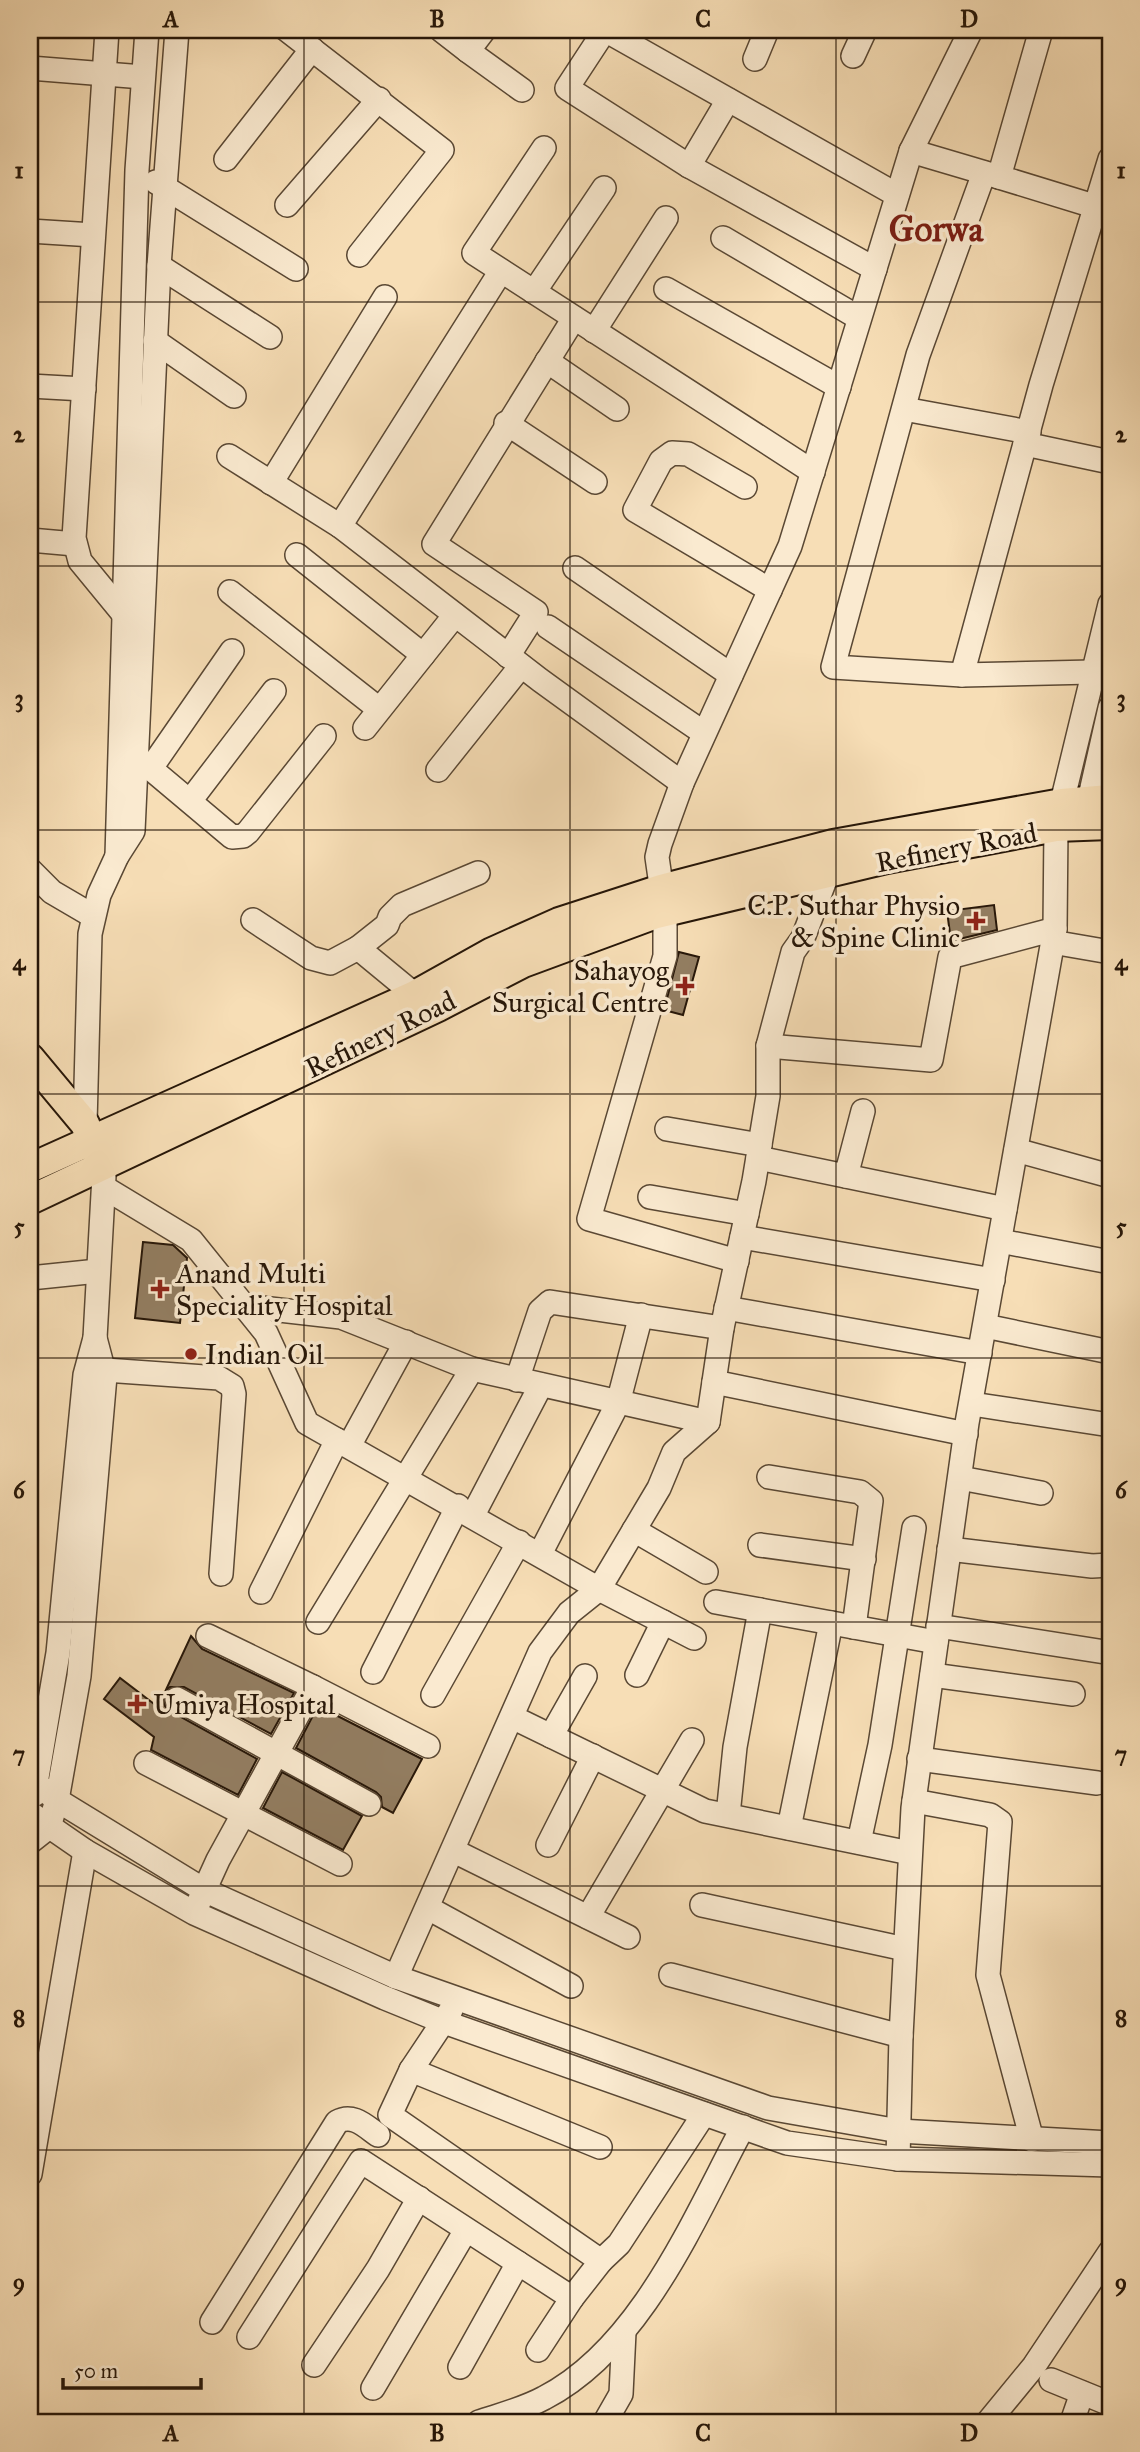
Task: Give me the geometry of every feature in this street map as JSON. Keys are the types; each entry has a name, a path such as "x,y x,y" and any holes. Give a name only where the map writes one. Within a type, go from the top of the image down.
{"main road":[{"name":"Refinery Road","path":"30,1200 104,1177 523,963 663,901 828,845 1085,813"},
{"name":"Refinery Road","path":"30,1168 88,1131 415,995 534,932 663,901 827,875 1085,813"},
{"path":"30,1058 88,1131 104,1177"}],"street":[{"path":"107,30 75,544 80,561 126,618"},
{"path":"88,1131 90,934 93,916 117,856 133,831 145,763 135,592 137,170 146,39 160,30"},
{"path":"117,856 126,618 135,592 177,30"},
{"path":"287,30 442,150 359,255"},
{"path":"441,30 522,90"},
{"path":"468,51 484,30"},
{"path":"875,269 689,166 567,88 597,30 897,195"},
{"path":"755,59 767,30"},
{"path":"853,56 864,30"},
{"path":"737,1261 589,1219 664,956 663,901 657,857 682,783 790,546 911,150 971,30"},
{"path":"1041,30 992,175 918,355 833,667 962,675 1092,672"},
{"path":"226,159 312,49"},
{"path":"30,68 143,77"},
{"path":"287,205 379,99"},
{"path":"689,166 728,100"},
{"path":"544,148 474,253 813,472"},
{"path":"911,150 1103,209"},
{"path":"962,675 1027,438 1103,209 1110,159"},
{"path":"137,170 296,269"},
{"path":"534,292 604,188"},
{"path":"594,331 666,218"},
{"path":"30,231 93,236"},
{"path":"723,238 859,318"},
{"path":"159,266 270,337"},
{"path":"340,526 501,271"},
{"path":"666,289 839,387"},
{"path":"271,483 385,297"},
{"path":"438,770 514,661 536,612 434,544 506,423 574,318"},
{"path":"155,341 234,396"},
{"path":"547,361 617,410"},
{"path":"30,386 84,389"},
{"path":"904,409 1027,438 1110,462"},
{"path":"506,423 595,482"},
{"path":"745,487 688,454 672,453 661,461 635,510 769,590"},
{"path":"229,456 340,526 514,661 682,783"},
{"path":"30,540 75,544"},
{"path":"297,555 423,654"},
{"path":"575,568 731,675"},
{"path":"230,592 379,709"},
{"path":"1085,813 1092,672 1104,645 1110,604"},
{"path":"365,728 455,615"},
{"path":"548,627 704,733"},
{"path":"145,763 232,651"},
{"path":"191,802 274,691"},
{"path":"898,2159 901,2036 914,1801 966,1434 1054,935 1110,708"},
{"path":"145,763 232,837 243,836 324,736"},
{"path":"396,1977 540,1652 569,1613 600,1589 659,1488 674,1452 708,1422 724,1318 747,1214 768,1096 768,1046 793,953 803,938 827,875 828,845"},
{"path":"30,870 52,892 93,916"},
{"path":"253,920 310,958 330,963 358,947 387,925 390,917 402,905 478,873"},
{"path":"768,1046 931,1060 950,957 1054,935 1110,952"},
{"path":"358,947 415,995"},
{"path":"846,1176 863,1111"},
{"path":"667,1129 846,1176 1005,1209"},
{"path":"1016,1150 1110,1176"},
{"path":"104,1177 94,1338 85,1375 58,1653 33,1782 30,1812 85,1851 194,1913 444,2022 787,2143 898,2159 1110,2165"},
{"path":"104,1177 191,1240 266,1333 307,1423 405,1476 600,1589 694,1638"},
{"path":"650,1197 747,1214"},
{"path":"742,1237 993,1280"},
{"path":"1000,1241 1110,1262"},
{"path":"30,1278 98,1271"},
{"path":"517,1380 540,1311 550,1302 641,1315 724,1318 980,1353"},
{"path":"244,1306 341,1317 472,1369 708,1422"},
{"path":"540,1554 618,1403 641,1315"},
{"path":"985,1326 1110,1352"},
{"path":"30,1842 48,1827 57,1800 80,1670 105,1370 94,1338"},
{"path":"261,1592 343,1443 406,1342"},
{"path":"318,1622 472,1369"},
{"path":"105,1370 219,1378 232,1386 234,1394 220,1574"},
{"path":"714,1382 966,1434"},
{"path":"373,1672 541,1385"},
{"path":"972,1404 1110,1425"},
{"path":"769,1477 860,1492 867,1496 872,1507 853,1627"},
{"path":"960,1479 1041,1493"},
{"path":"859,1842 877,1758 914,1528"},
{"path":"634,1530 706,1572"},
{"path":"433,1695 519,1542"},
{"path":"760,1545 864,1559"},
{"path":"950,1549 1092,1566 1110,1565"},
{"path":"716,1602 895,1634 937,1634 1105,1652"},
{"path":"728,1815 735,1747 760,1610"},
{"path":"637,1675 663,1622"},
{"path":"789,1828 831,1623"},
{"path":"208,1636 428,1746"},
{"path":"932,1675 1073,1695"},
{"path":"551,1736 585,1676"},
{"path":"194,1913 243,1814 313,1687"},
{"path":"177,1699 369,1804"},
{"path":"512,1717 705,1811 910,1853"},
{"path":"588,1917 692,1740"},
{"path":"548,1844 593,1756"},
{"path":"919,1759 1097,1783"},
{"path":"146,1763 340,1864"},
{"path":"33,1782 57,1800 204,1890 396,1977 784,2113 899,2131 1110,2143"},
{"path":"914,1801 990,1815 1000,1822 988,1975 1032,2140"},
{"path":"30,2174 36,2098 85,1851"},
{"path":"454,1851 628,1937"},
{"path":"702,1905 905,1949"},
{"path":"428,1908 571,1986"},
{"path":"671,1975 901,2036"},
{"path":"249,2337 384,2125 411,2070 458,1999"},
{"path":"411,2070 600,2147"},
{"path":"655,2096 665,2072"},
{"path":"538,2350 572,2298 601,2261 619,2244 704,2114"},
{"path":"212,2322 337,2122 355,2119 384,2125 601,2261"},
{"path":"479,2422 544,2399 610,2348 625,2332 680,2244 743,2127"},
{"path":"361,2161 572,2298"},
{"path":"314,2365 378,2269 419,2199"},
{"path":"373,2388 466,2230"},
{"path":"988,2422 1034,2366 1110,2252"},
{"path":"460,2367 518,2263"},
{"path":"605,2422 621,2394 625,2332"},
{"path":"1051,2380 1110,2404"},
{"path":"1072,2422 1082,2393"}],"building":[{"path":"994,905 997,930 951,941 947,911"},
{"path":"679,952 699,957 683,1015 664,1010"},
{"path":"143,1242 173,1245 187,1258 180,1323 135,1318"},
{"path":"191,1636 202,1649 294,1693 271,1734 184,1687 170,1687 165,1692"},
{"path":"120,1678 158,1707 164,1694 165,1706 170,1711 257,1759 238,1795 151,1750 154,1737 104,1699"},
{"path":"318,1706 422,1759 393,1813 382,1807 381,1797 376,1792 296,1748"},
{"path":"282,1772 362,1816 343,1850 263,1808"}],"place":[{"name":"C.P. Suthar Physio & Spine Clinic","path":"976,921"},
{"name":"Sahayog Surgical Centre","path":"685,986"},
{"name":"Anand Multi Speciality Hospital","path":"160,1289"},
{"name":"Indian Oil","path":"191,1354"},
{"name":"Umiya Hospital","path":"137,1704"}],"district":[{"name":"Gorwa","path":"936,229"}]}
